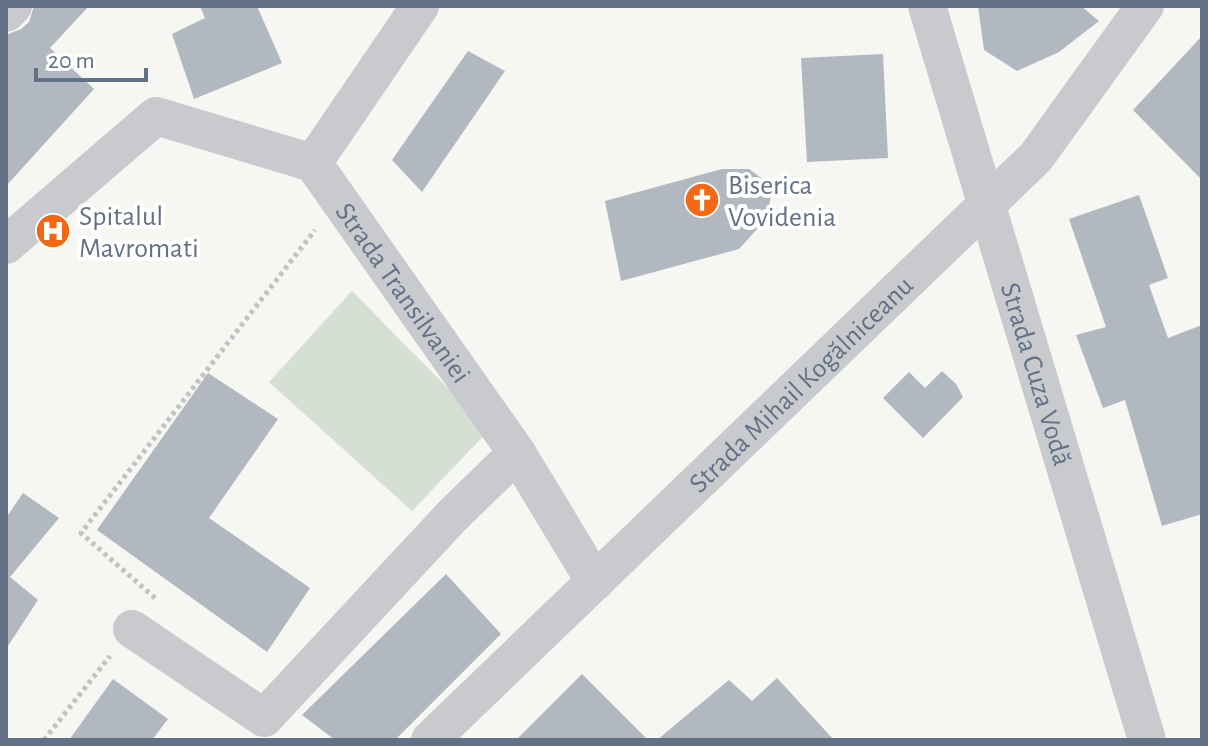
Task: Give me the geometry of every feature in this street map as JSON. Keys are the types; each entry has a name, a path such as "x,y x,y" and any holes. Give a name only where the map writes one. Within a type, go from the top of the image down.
{"street":[{"path":"6,13 13,6"},
{"path":"6,245 156,116 313,163 420,6"},
{"name":"Strada Cuza Vodă","path":"927,6 985,209 1147,740"},
{"name":"Strada Mihail Kogălniceanu","path":"430,740 1036,157 1145,6"},
{"name":"Strada Transilvaniei","path":"313,163 517,453 595,582"},
{"path":"132,629 264,718 452,516 517,453"}],"path":[{"path":"44,740 156,597 81,533 340,198"}],"shaded area":[{"path":"352,291 489,430 412,511 269,382"}],"building":[{"path":"34,6 89,6 50,48 94,89 6,186 6,35 29,22"},
{"path":"200,6 257,6 282,63 194,99 172,34 205,18"},
{"path":"978,6 1081,6 1099,21 1059,52 1017,71 984,50"},
{"path":"1202,36 1202,180 1133,110"},
{"path":"468,51 505,71 422,192 392,160"},
{"path":"883,54 888,158 807,162 801,58"},
{"path":"722,169 749,169 772,186 768,217 739,249 621,281 605,201"},
{"path":"1139,195 1168,278 1149,285 1168,338 1202,325 1202,514 1162,526 1125,400 1103,408 1076,335 1106,327 1069,219"},
{"path":"942,371 956,384 963,397 923,438 883,398 909,372 925,388"},
{"path":"208,373 278,419 209,518 310,588 267,652 97,530"},
{"path":"23,493 59,518 10,577 38,600 6,649 6,518"},
{"path":"446,574 501,634 395,740 335,740 302,715"},
{"path":"582,674 648,740 516,740"},
{"path":"777,678 834,740 657,740 729,680 752,701"},
{"path":"113,679 168,719 152,740 69,740"}],"place":[{"name":"Biserica Vovidenia","path":"702,200"},
{"name":"Spitalul Mavromati","path":"53,231"}]}
